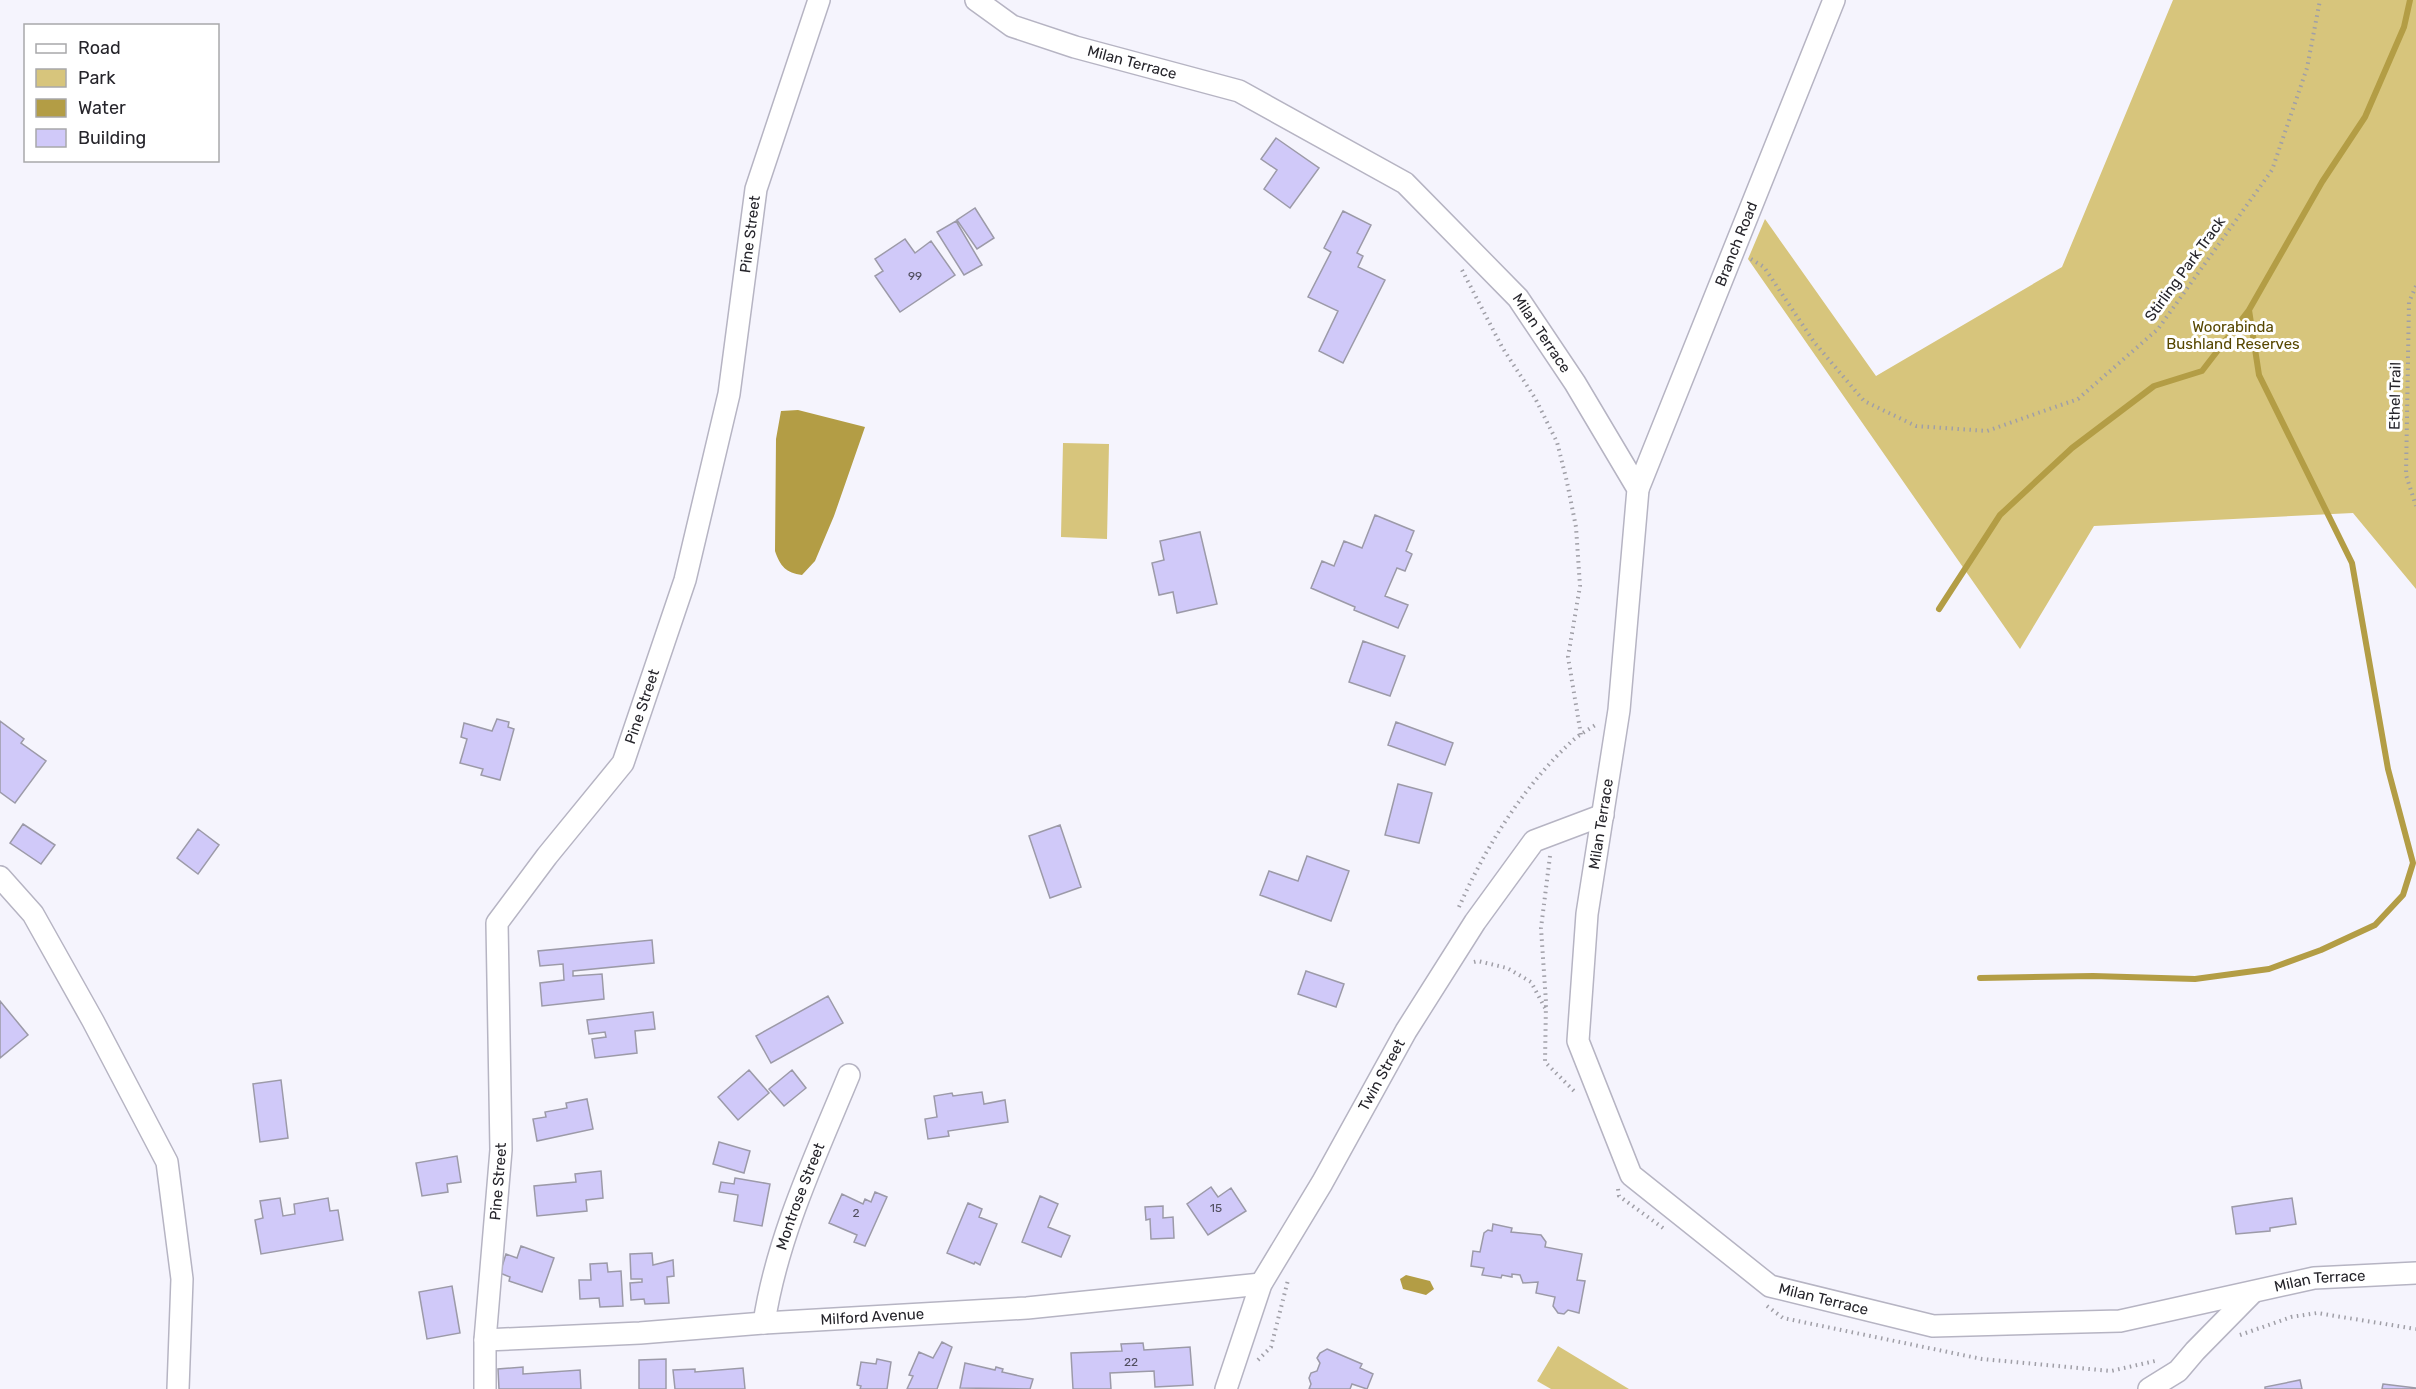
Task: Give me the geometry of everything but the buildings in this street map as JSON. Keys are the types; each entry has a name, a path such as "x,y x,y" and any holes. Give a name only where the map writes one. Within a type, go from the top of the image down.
{"street":[{"name":"Pine Street","path":"485,1389 485,1340 501,1150 497,924 547,856 623,763 685,580 729,393 756,189 819,0"},
{"name":"Milan Terrace","path":"976,0 1012,26 1075,47 1239,91 1405,183 1518,298 1575,383 1638,489 1619,710 1587,914 1578,1041 1631,1175 1770,1286 1933,1326 2120,1321 2314,1278 2416,1274"},
{"name":"Branch Road","path":"1638,489 1834,0"},
{"name":"Twin Street","path":"1226,1389 1261,1284 1322,1183 1406,1031 1445,968 1534,841 1603,815"},
{"path":"0,877 33,914 93,1021 167,1162 182,1279 178,1389"},
{"name":"Montrose Street","path":"764,1323 770,1290 799,1195 849,1075"},
{"name":"Milford Avenue","path":"485,1340 640,1333 764,1323 1027,1308 1261,1284"},
{"path":"2149,1389 2178,1371 2253,1291"}],"path":[{"name":"Stirling Park Track","path":"1735,251 1764,267 1814,342 1864,401 1916,426 1987,431 2078,399 2158,329 2272,170 2307,68 2320,0"},
{"path":"1458,262 1502,347 1535,398 1557,442 1576,527 1580,586 1568,657 1581,735"},
{"name":"Ethel Trail","path":"2416,286 2409,302 2406,475 2416,506"},
{"path":"1458,909 1476,870 1531,786 1571,741 1619,710"},
{"path":"1552,834 1541,928 1545,1062 1581,1101"},
{"path":"1470,965 1478,961 1508,968 1531,982 1545,1009"},
{"path":"1617,1185 1619,1196 1668,1232"},
{"path":"1764,1304 1783,1318 1982,1359 2111,1371 2163,1359"},
{"path":"2237,1336 2291,1317 2317,1313 2416,1329"}],"green space":[{"name":"Woorabinda Bushland Reserves","path":"2173,0 2416,0 2416,589 2353,513 2094,526 2020,649 1748,259 1765,219 1876,376 2062,267"},
{"path":"1063,443 1109,444 1107,539 1061,537"},
{"path":"1558,1346 1629,1389 1551,1389 1537,1381"}],"water":[{"path":"798,410 865,427 834,516 815,561 802,575 784,568 775,551 776,439 781,411"},
{"path":"1406,1275 1430,1281 1434,1289 1426,1295 1403,1289 1400,1279"}],"waterway":[{"path":"1980,978 2093,976 2195,979 2269,969 2321,950 2375,925 2403,895 2413,863 2388,769 2352,563 2259,375 2249,310 2322,182 2365,117 2404,27 2410,0"},
{"path":"1939,609 2000,515 2072,448 2154,386 2202,371 2249,310"}]}
